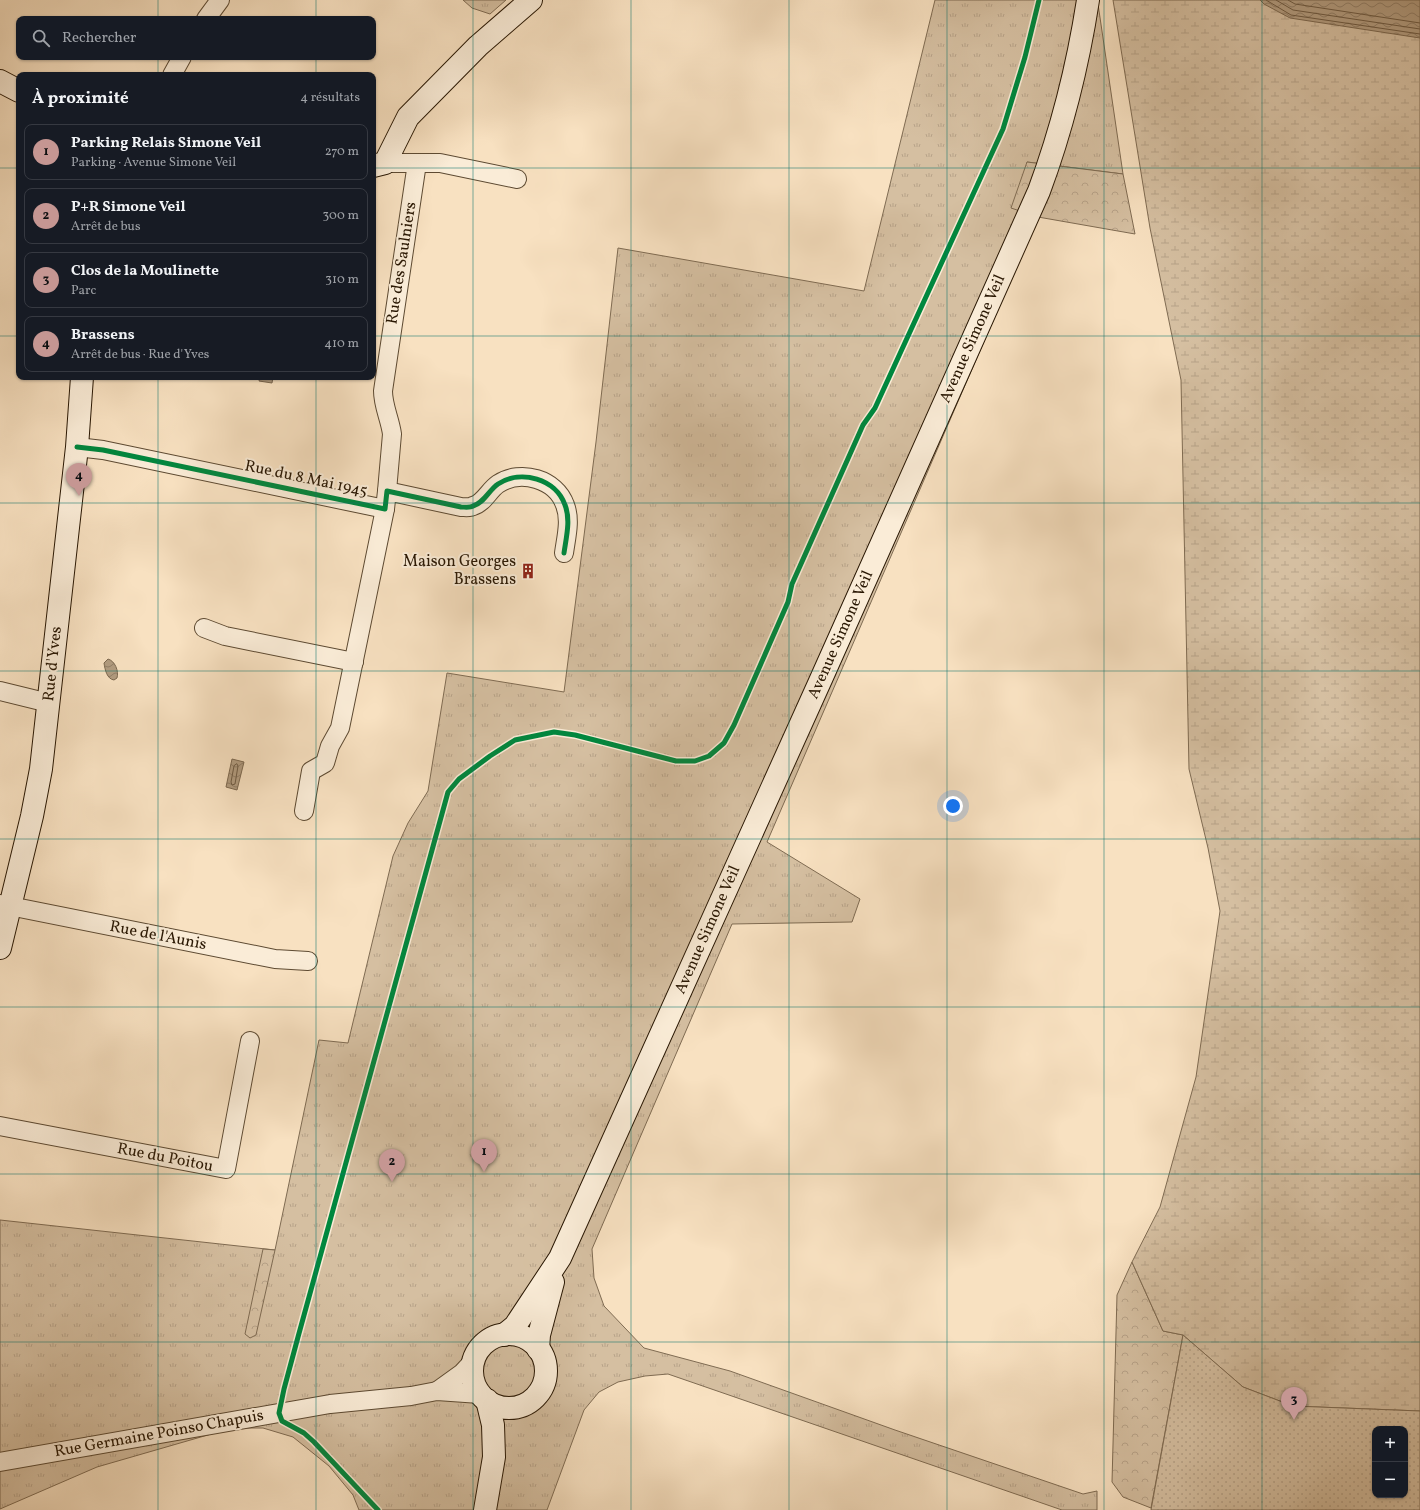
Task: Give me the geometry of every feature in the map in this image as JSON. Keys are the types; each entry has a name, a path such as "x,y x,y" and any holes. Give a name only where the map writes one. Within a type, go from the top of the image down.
{"main road":[{"path":"379,164 408,117 478,46 531,0"},
{"name":"Avenue Simone Veil","path":"560,1258 1039,192 1051,161 1074,78 1088,0"},
{"path":"0,81 16,89"},
{"name":"Rue d'Yves","path":"0,948 5,905 32,816 41,769 77,447 82,380"},
{"path":"504,1335 519,1321 560,1258"},
{"path":"538,1350 539,1335 560,1258"},
{"path":"484,1397 501,1407 511,1408 521,1406 535,1397 544,1382 545,1365 538,1350 532,1343 525,1338 513,1335 496,1337 480,1350 475,1359 473,1377 484,1397 493,1426 494,1457 485,1510"},
{"path":"494,1457 512,1419 521,1406"}],"street":[{"path":"208,16 220,0"},
{"path":"174,72 180,60"},
{"name":"Rue des Saulniers","path":"392,434 391,425 383,400 383,391 417,163"},
{"path":"379,164 440,163 517,179"},
{"name":"Rue du 8 Mai 1945","path":"304,810 311,771 325,763 330,746 340,728 385,509 392,434"},
{"name":"Rue du 8 Mai 1945","path":"77,447 103,450 385,509"},
{"name":"Rue du 8 Mai 1945","path":"387,491 461,507 473,506 482,500 498,484 512,478 528,477 544,482 554,488 565,505 568,524 564,553"},
{"path":"204,628 225,636 354,662"},
{"path":"0,691 49,703"},
{"name":"Rue de l'Aunis","path":"5,905 275,959 308,961"},
{"name":"Rue du Poitou","path":"0,1126 226,1169 250,1041"},
{"name":"Rue Germaine Poinso Chapuis","path":"437,1391 462,1373 475,1359"},
{"name":"Rue Germaine Poinso Chapuis","path":"0,1462 316,1407 411,1396 437,1391 484,1397"}],"green space":[{"path":"463,0 506,0 490,14 472,8"},
{"path":"935,0 1099,0 1098,4 1123,174 1027,162 1038,217 767,842 860,899 852,922 732,924 592,1249 594,1278 604,1306 644,1348 730,1371 895,1430 1083,1494 1097,1491 1097,1510 1062,1510 668,1374 645,1376 618,1382 599,1392 584,1410 547,1510 359,1510 353,1495 329,1466 293,1437 263,1428 232,1428 97,1467 0,1509 0,1220 275,1250 319,1040 348,1043 393,856 408,823 428,791 447,673 564,692 596,442 618,248 864,291"},
{"path":"1113,0 1420,0 1420,1411 1293,1406 1243,1387 1183,1335 1163,1331 1132,1262 1160,1207 1196,1077 1220,911 1208,848 1189,769 1181,380 1150,228"},
{"path":"1027,162 1123,174 1135,234 1038,217 1011,208"},
{"path":"263,1249 275,1250 256,1335 250,1338 245,1334"},
{"path":"1132,1262 1163,1331 1183,1335 1151,1508 1123,1497 1112,1482 1117,1295"},
{"path":"1183,1335 1243,1387 1293,1406 1420,1411 1420,1510 1151,1510"}],"water":[{"path":"1260,0 1420,0 1420,38 1290,18 1264,4"},
{"path":"259,380 272,380 272,383"},
{"path":"108,659 113,662 117,669 117,678 114,680 108,676 106,671 104,663"},
{"path":"232,759 244,762 237,790 226,787"}],"cycle path":[{"path":"378,1510 314,1442 304,1433 282,1421 279,1413 298,1337 448,792 459,779 515,740 554,732 575,735 676,761 695,761 709,756 724,743 734,725 788,602 792,584 863,425 875,408 1003,129 1025,57 1039,0"},
{"path":"77,447 103,450 385,509 387,491 461,507 472,507 480,502 498,484 507,480 517,477 537,479 554,489 565,505 568,523 564,553"}],"place":[{"name":"Brassens","path":"79,496"},
{"name":"Maison Georges Brassens","path":"528,571"},
{"name":"Parking Relais Simone Veil","path":"484,1172"},
{"name":"P+R Simone Veil","path":"392,1182"},
{"name":"Clos de la Moulinette","path":"1294,1420"}]}
